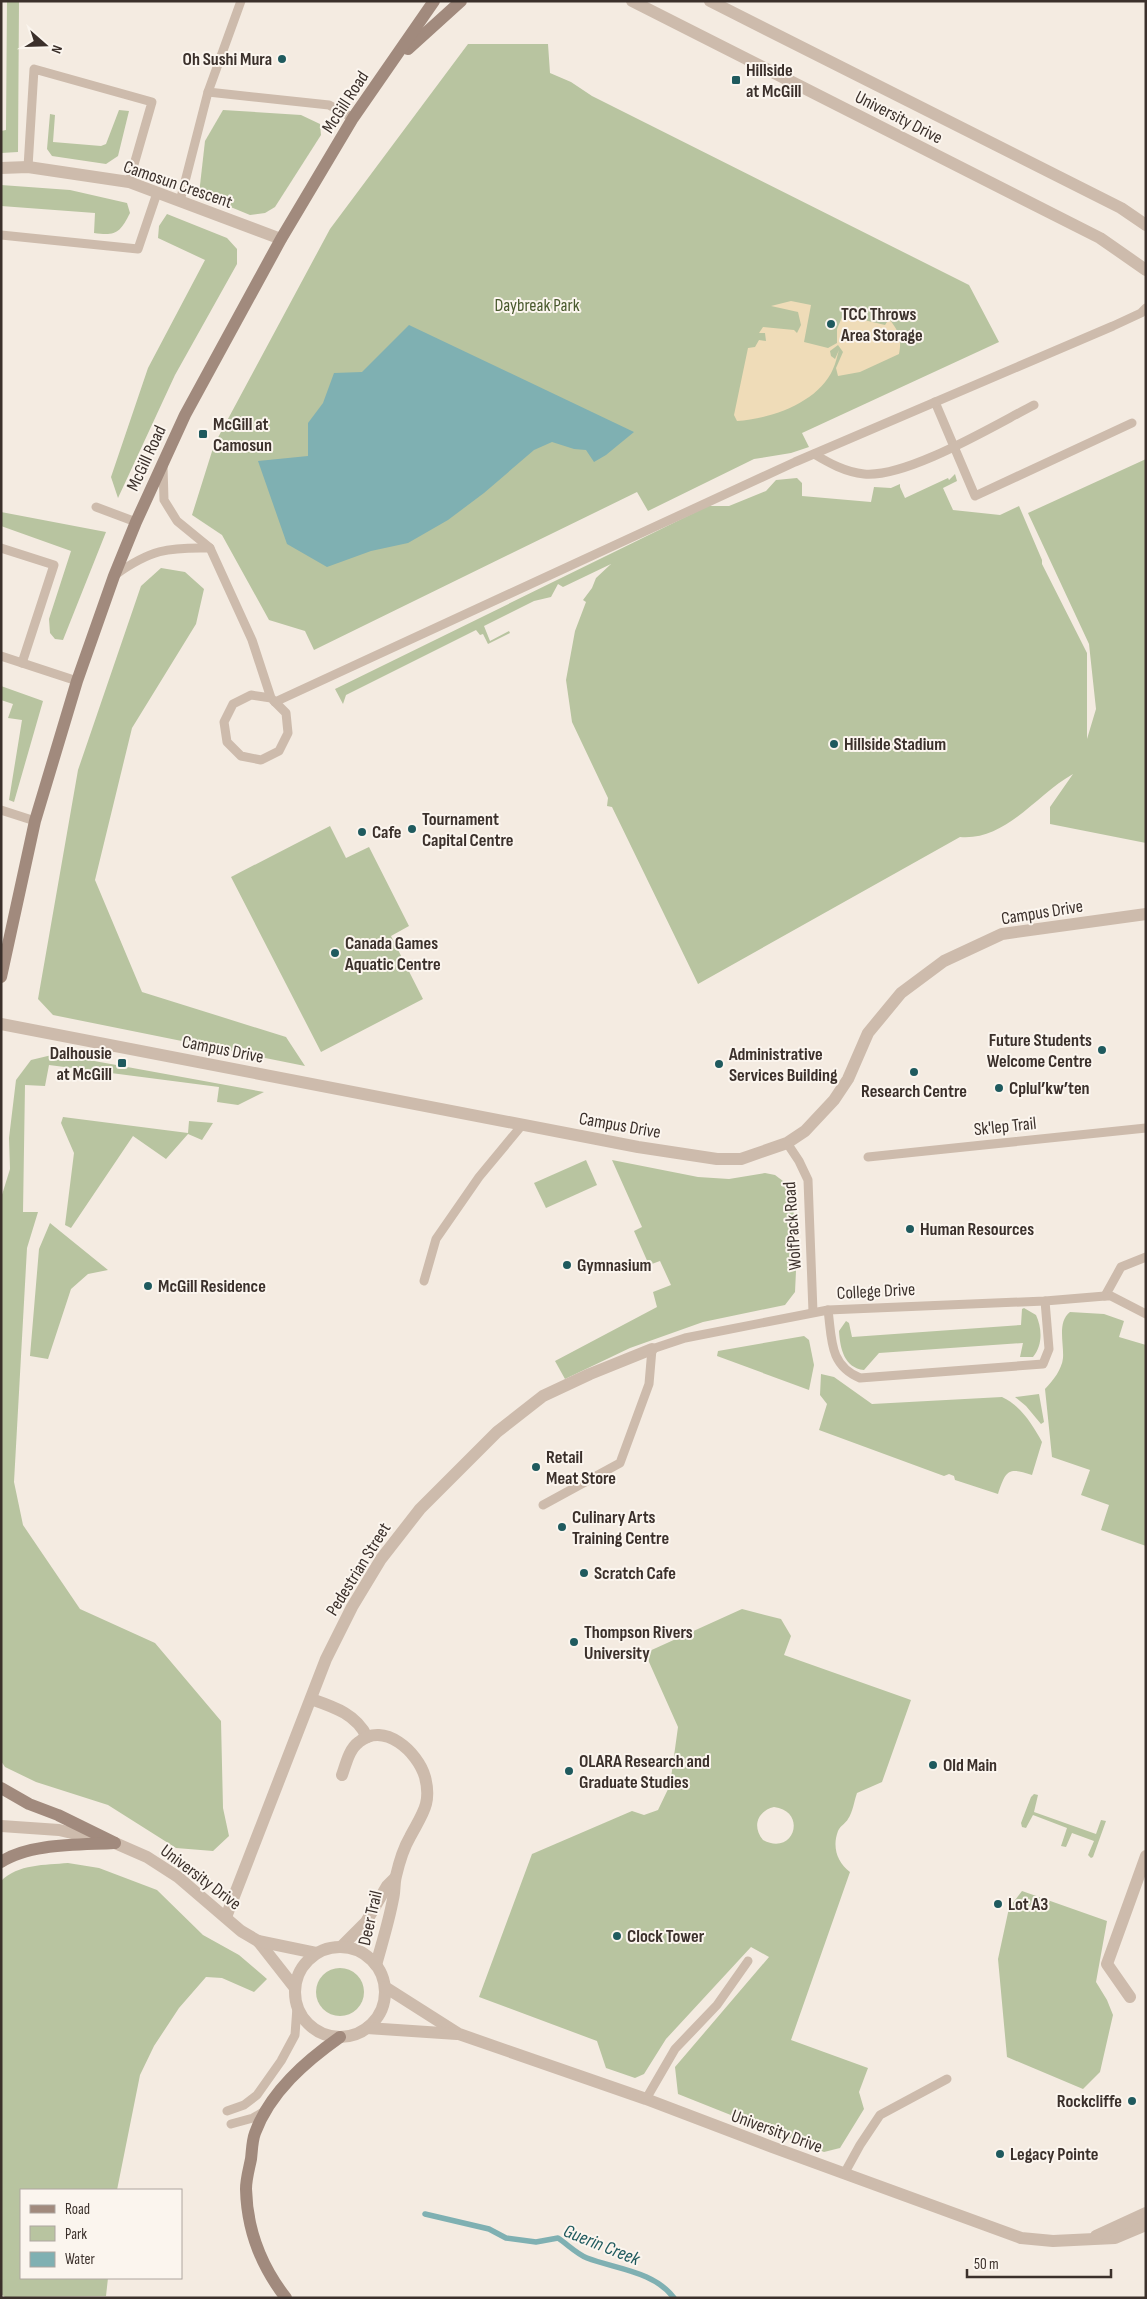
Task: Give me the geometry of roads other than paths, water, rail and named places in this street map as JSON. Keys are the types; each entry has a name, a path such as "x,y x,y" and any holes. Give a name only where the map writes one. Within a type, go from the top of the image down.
{"main road":[{"name":"McGill Road","path":"1,977 35,821 77,681 114,576 136,522 185,415 281,239 353,118 434,1"},
{"path":"388,68 461,1"},
{"path":"1,1788 29,1804 58,1815 115,1843"},
{"path":"1,1862 29,1851 58,1846 115,1843"},
{"path":"286,2298 258,2254 249,2220 246,2188 255,2133 267,2110 287,2082 307,2061 340,2037"}],"street":[{"name":"University Drive","path":"632,1 1100,238 1146,270"},
{"name":"University Drive","path":"710,1 1121,208 1146,225"},
{"name":"Camosun Crescent","path":"1,168 28,167 129,182 281,239"},
{"name":"Campus Drive","path":"1,1024 638,1147 717,1159 741,1159 787,1143 805,1131 834,1100 848,1079 868,1033 901,993 944,961 1002,934 1146,914"},
{"name":"Pedestrian Street","path":"226,1917 326,1659 381,1559 420,1509 456,1472 496,1432 542,1396 652,1349"},
{"path":"311,1698 348,1714 362,1727 368,1737 359,1741 353,1748 342,1775"},
{"name":"Deer Trail","path":"368,1737 375,1735 394,1739 410,1751 423,1772 428,1788 425,1811 403,1850 395,1878 394,1898 376,1965"},
{"name":"University Drive","path":"1,1826 59,1830 115,1843 147,1857 178,1877 241,1931 258,1941 316,1953"},
{"path":"1130,1997 1107,1964 1146,1856"},
{"name":"Deer Trail","path":"342,1946 366,1922 387,1886 395,1878"},
{"name":"University Drive","path":"258,1941 295,1988"},
{"path":"342,1946 354,1948 367,1956 376,1965 385,1987 383,2004 377,2017 367,2028 355,2034 340,2037 316,2031 303,2018 297,2007 295,1988 304,1964 316,1953 342,1946"},
{"name":"University Drive","path":"385,1987 460,2034 646,2099 844,2174 1021,2238 1053,2241 1115,2238 1146,2225"},
{"name":"University Drive","path":"367,2028 460,2034"},
{"name":"University Drive","path":"1086,2240 1146,2213"}],"lane":[{"path":"180,201 208,92 241,1"},
{"path":"28,167 34,68 152,102 129,182"},
{"path":"208,92 329,105 353,118"},
{"path":"1,235 138,249 157,193"},
{"path":"163,463 164,500 177,521 210,548 252,640 273,700 286,713 288,733 279,751 261,760 241,756 226,742 224,722 233,704 251,694 273,700 814,454 1113,326 1140,313 1146,308"},
{"path":"935,402 952,446 975,496 1132,423"},
{"path":"814,454 838,467 864,474 896,471 952,446 1034,405"},
{"path":"96,507 136,522"},
{"path":"114,576 138,559 157,551 180,547 210,548"},
{"path":"1,548 54,565 22,663"},
{"path":"1,656 77,681"},
{"path":"1,810 35,821"},
{"path":"424,1281 436,1239 479,1177 523,1124"},
{"name":"Sk'lep Trail","path":"868,1157 1146,1128"},
{"name":"WolfPack Road","path":"787,1143 799,1161 808,1180 813,1312"},
{"path":"1146,1257 1121,1267 1105,1296 1111,1296 1146,1314"},
{"name":"College Drive","path":"652,1349 685,1338 828,1310 1045,1301 1105,1296"},
{"path":"828,1310 833,1347 839,1363 846,1372 860,1378 1043,1364 1049,1349 1045,1301"},
{"path":"544,1505 620,1463 649,1384 652,1349"},
{"path":"646,2099 675,2049 717,2005 748,1960"},
{"path":"227,2111 244,2105 257,2095 281,2061 295,2035 297,2007"},
{"path":"844,2174 880,2115 947,2078"},
{"path":"230,2124 253,2118 267,2110"}],"water":[{"path":"409,325 634,432 606,455 594,462 586,450 574,449 552,442 534,450 484,493 448,520 408,543 371,551 327,567 287,544 258,461 308,456 308,423 323,403 334,373 362,372"}],"waterway":[{"name":"Guerin Creek","path":"425,2214 489,2229 506,2238 536,2242 558,2238 587,2258 645,2276 666,2289 674,2298"}],"place":[{"name":"Oh Sushi Mura","path":"282,59"},
{"name":"Hillside at McGill","path":"736,80"},
{"name":"TCC Throws Area Storage","path":"831,324"},
{"name":"McGill at Camosun","path":"203,434"},
{"name":"Hillside Stadium","path":"834,744"},
{"name":"Tournament Capital Centre","path":"412,829"},
{"name":"Cafe","path":"362,832"},
{"name":"Canada Games Aquatic Centre","path":"335,953"},
{"name":"Future Students Welcome Centre","path":"1102,1050"},
{"name":"Dalhousie at McGill","path":"122,1063"},
{"name":"Administrative Services Building","path":"719,1064"},
{"name":"Research Centre","path":"914,1072"},
{"name":"Cplul’kw’ten","path":"999,1088"},
{"name":"Human Resources","path":"910,1229"},
{"name":"Gymnasium","path":"567,1265"},
{"name":"McGill Residence","path":"148,1286"},
{"name":"Retail Meat Store","path":"536,1467"},
{"name":"Culinary Arts Training Centre","path":"562,1527"},
{"name":"Scratch Cafe","path":"584,1573"},
{"name":"Thompson Rivers University","path":"574,1642"},
{"name":"Old Main","path":"933,1765"},
{"name":"OLARA Research and Graduate Studies","path":"569,1771"},
{"name":"Lot A3","path":"998,1904"},
{"name":"Clock Tower","path":"617,1936"},
{"name":"Rockcliffe","path":"1132,2101"},
{"name":"Legacy Pointe","path":"1000,2154"}],"park label":[{"name":"Daybreak Park","path":"537,305"}]}
